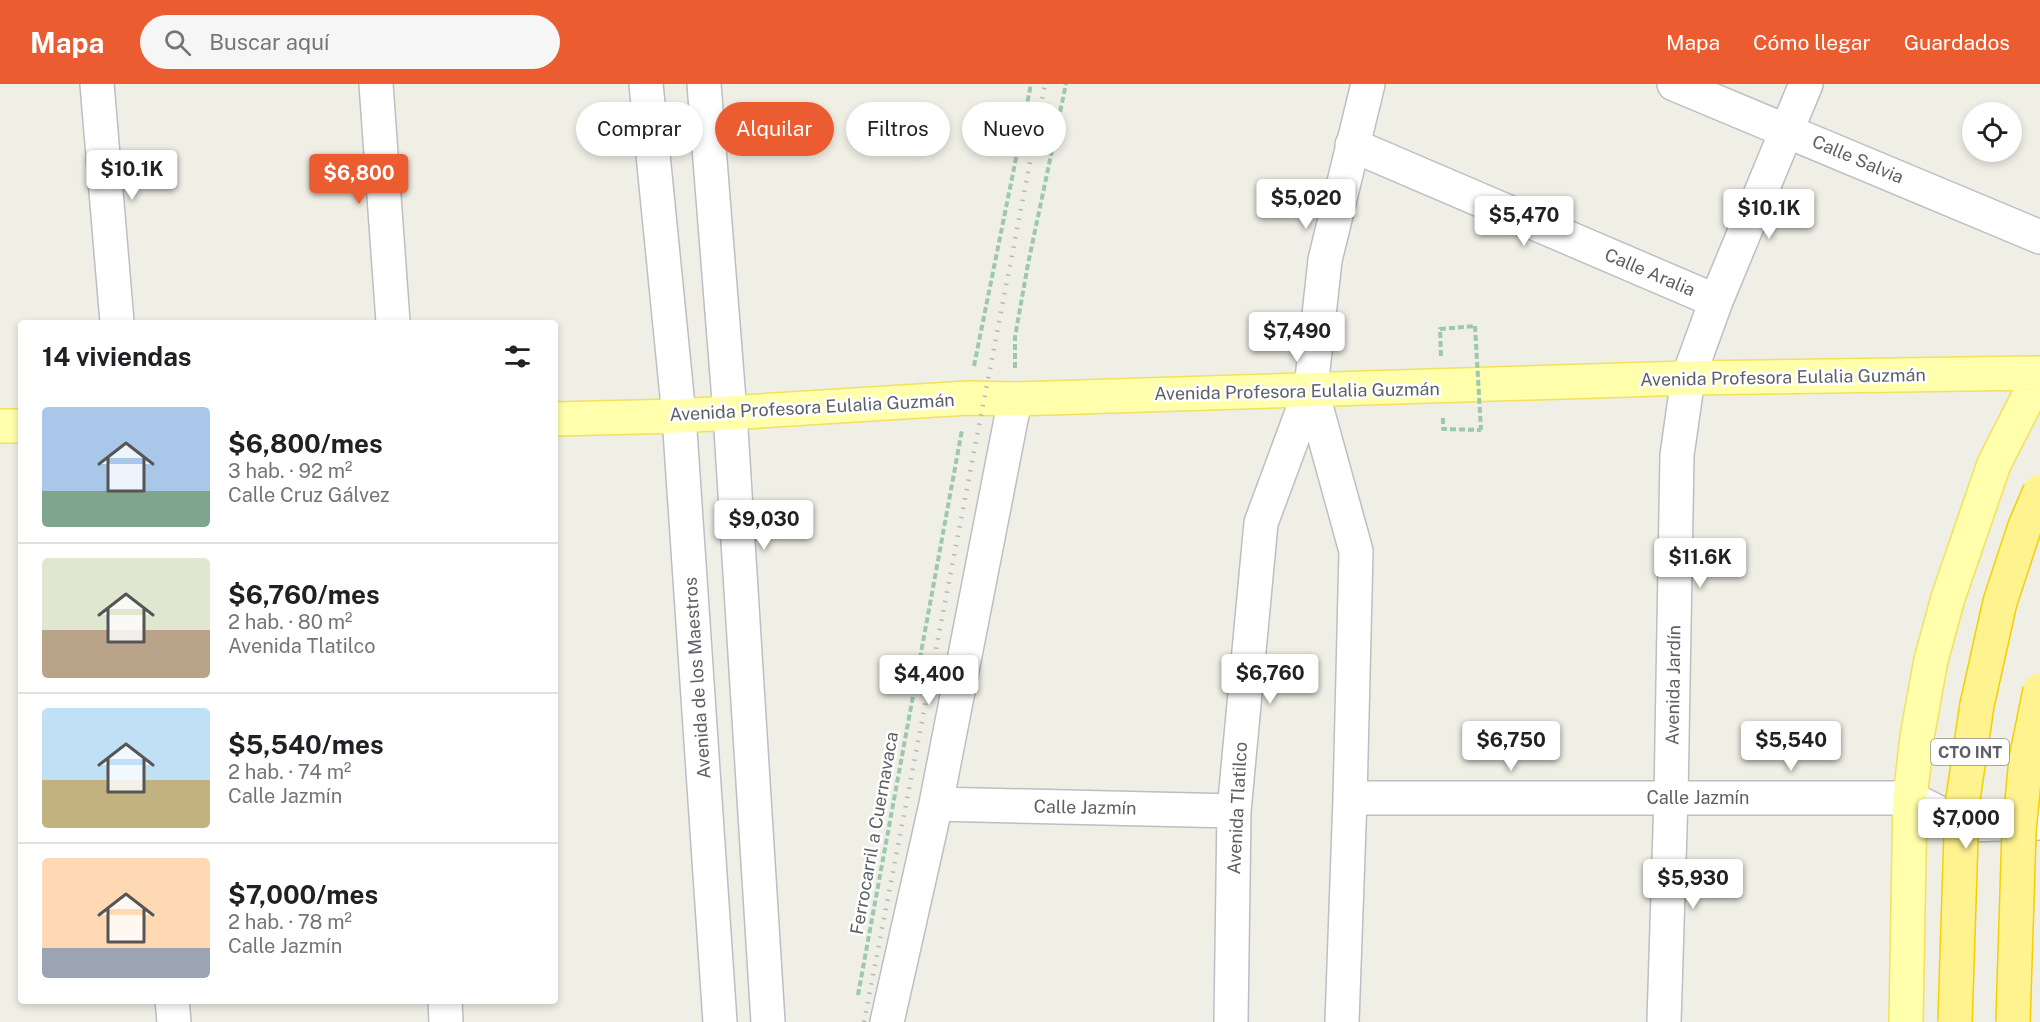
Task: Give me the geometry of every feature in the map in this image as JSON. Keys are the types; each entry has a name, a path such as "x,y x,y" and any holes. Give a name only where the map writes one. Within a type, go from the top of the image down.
{"highway":[{"name":"CTO INT","path":"1955,1022 1962,805 1977,705 2000,602 2025,526 2040,492"},
{"name":"CTO INT","path":"2013,1022 2019,831 2026,759 2040,690"}],"main road":[{"name":"Avenida Profesora Eulalia Guzmán","path":"558,419 679,416 968,398 1015,399 1311,388 1454,387 1688,378 2040,373"},
{"name":"CTO INT","path":"1906,1022 1910,798 1925,693 1948,598 1994,464 2040,373"},
{"path":"0,426 18,426"}],"street":[{"path":"97,84 117,320"},
{"path":"376,84 393,320"},
{"name":"Avenida de los Maestros","path":"646,84 679,416 720,1022"},
{"path":"704,84 730,413 768,1022"},
{"name":"Avenida Tlatilco","path":"1231,1022 1234,811 1261,523 1311,388 1325,260 1368,84"},
{"name":"Calle Salvia","path":"1674,84 2040,237"},
{"name":"Avenida Jardín","path":"1664,1022 1671,797 1677,455 1688,378 1716,301 1806,84"},
{"name":"Calle Aralia","path":"1352,145 1716,301"},
{"name":"Avenida Tlatilco","path":"1311,388 1356,551 1342,1022"},
{"path":"887,1022 936,804 1015,399"},
{"name":"Calle Jazmín","path":"1350,798 1910,798 1963,825 2040,823"},
{"name":"Calle Jazmín","path":"936,804 1234,811"},
{"path":"172,1004 174,1022"},
{"path":"445,1004 446,1022"}],"path":[{"name":"Ferrocarril a Cuernavaca","path":"857,999 968,398 1031,84"},
{"path":"1015,399 1015,337 1065,84"},
{"path":"1440,329 1475,326 1481,430 1443,429"}],"railway":[{"path":"864,1022 1045,84"}]}
